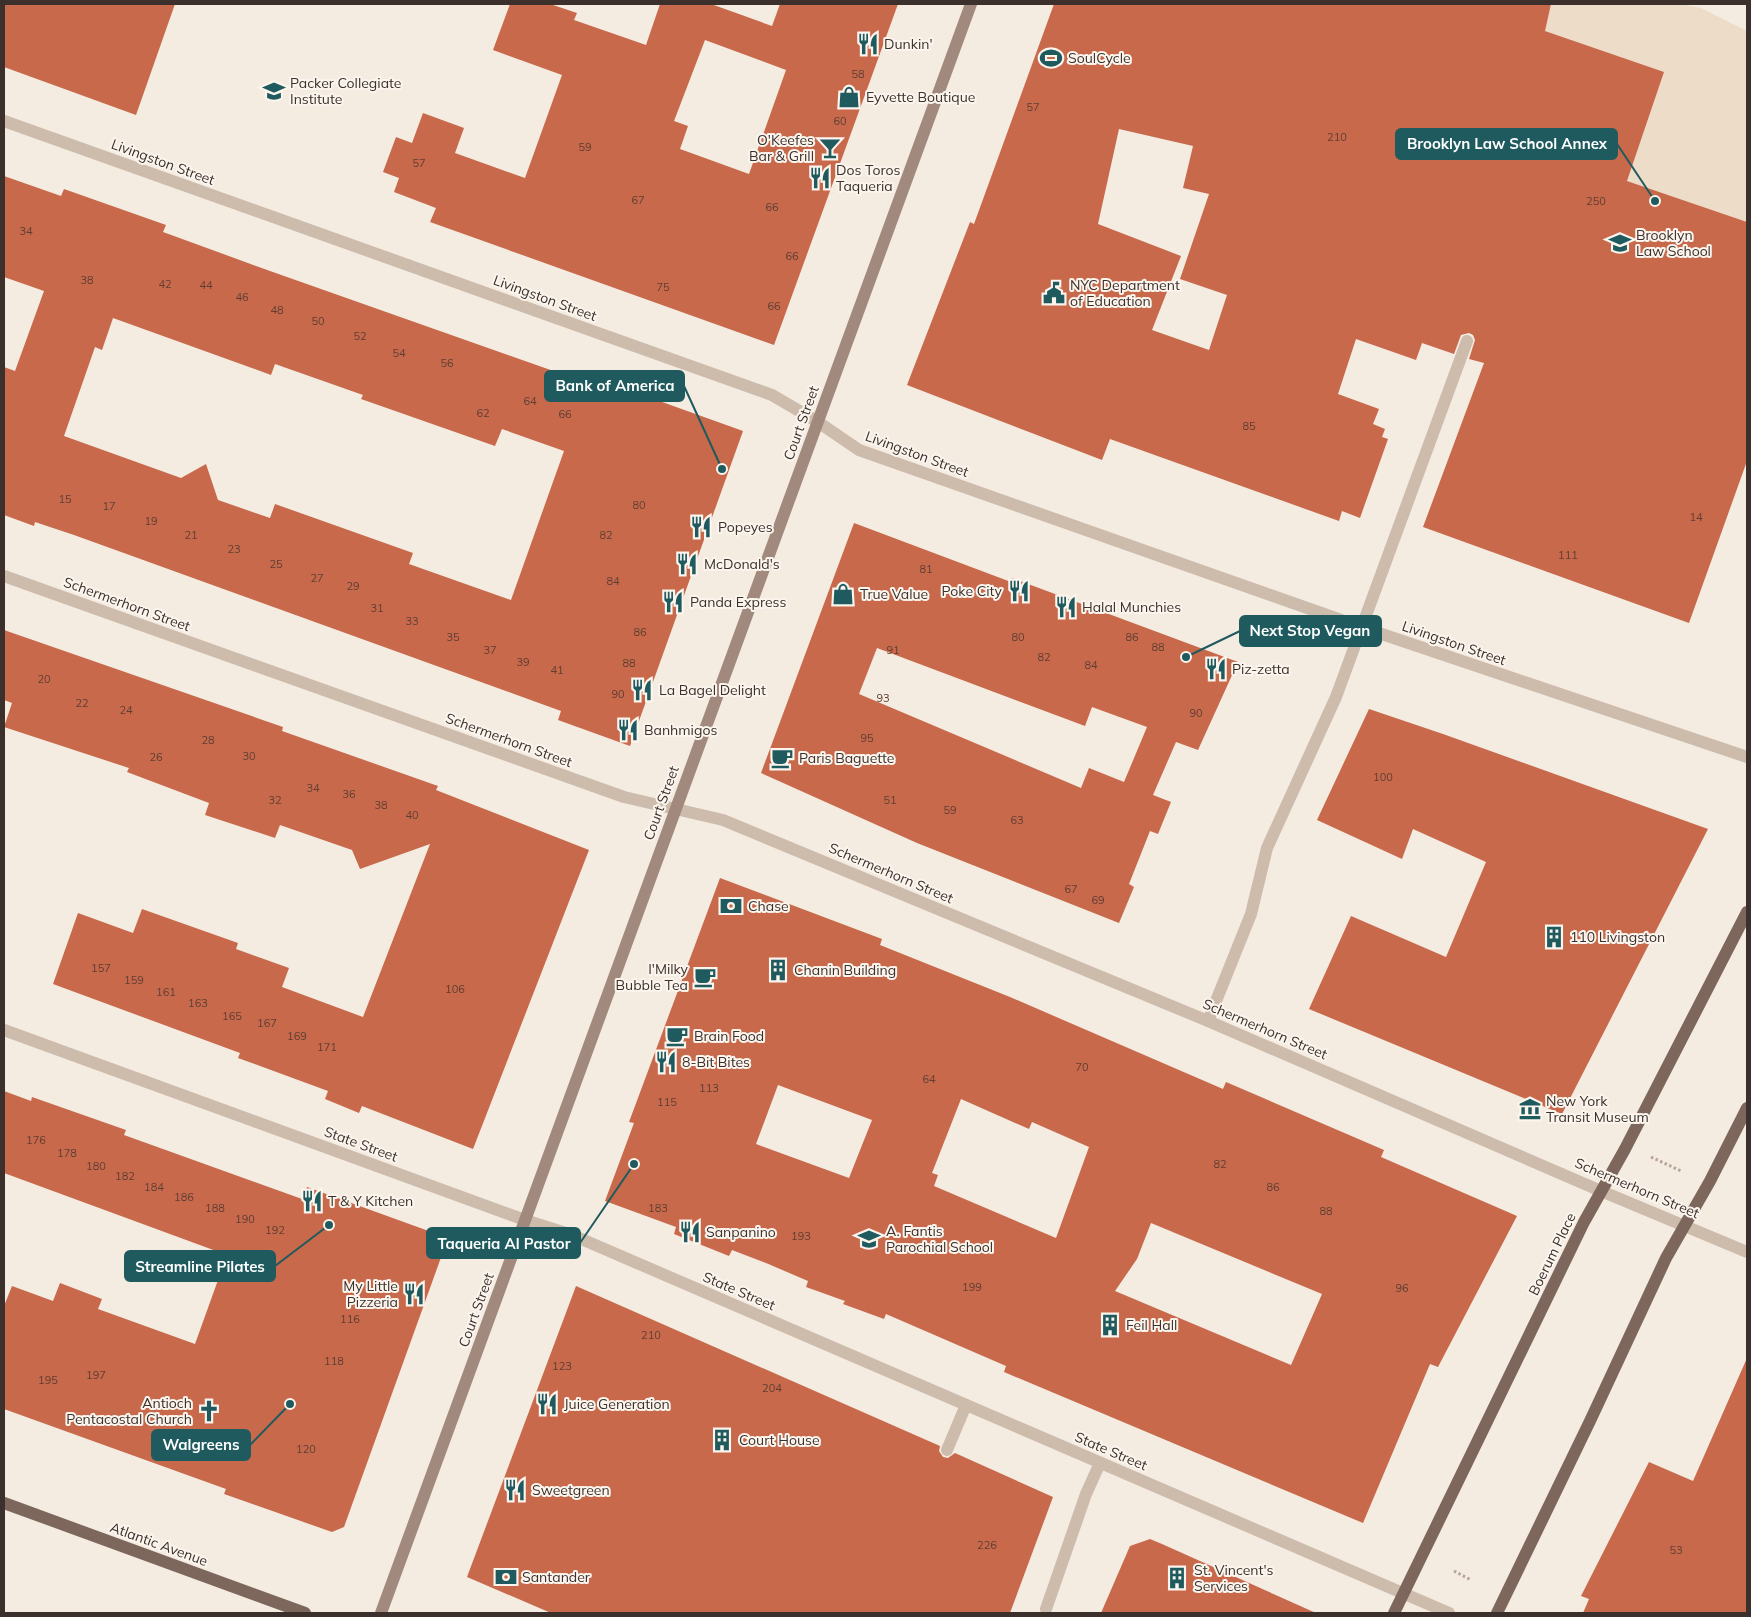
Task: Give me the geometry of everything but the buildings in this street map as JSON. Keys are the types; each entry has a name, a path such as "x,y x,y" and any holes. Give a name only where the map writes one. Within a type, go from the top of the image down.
{"main road":[{"name":"Court Street","path":"381,1613 971,4"},
{"name":"Boerum Place","path":"1394,1613 1584,1222 1625,1149 1747,912"},
{"path":"1497,1613 1666,1258 1710,1181 1747,1108"},
{"name":"Atlantic Avenue","path":"4,1504 304,1613"}],"street":[{"name":"Livingston Street","path":"4,121 772,395 818,422 859,450 1361,627 1747,757"},
{"path":"1208,1021 1251,914 1267,848 1336,697 1467,341"},
{"name":"Schermerhorn Street","path":"4,576 624,797 723,820 1208,1021 1747,1252"},
{"name":"State Street","path":"4,1030 524,1220 572,1235 1449,1613"},
{"path":"947,1450 966,1405"},
{"path":"1046,1609 1086,1494 1100,1463"}],"path":[{"path":"1651,1157 1681,1171"},
{"path":"1454,1571 1471,1580"}],"shaded area":[{"path":"1551,4 1680,4 1701,8 1747,31 1747,222 1627,181 1664,72 1545,31"}],"place":[{"name":"Dunkin'","path":"868,44"},
{"name":"SoulCycle","path":"1051,58"},
{"name":"Packer Collegiate Institute","path":"274,91"},
{"name":"Eyvette Boutique","path":"849,97"},
{"name":"O'Keefes Bar & Grill","path":"830,148"},
{"name":"Dos Toros Taqueria","path":"820,178"},
{"name":"Brooklyn Law School Annex","path":"1655,201"},
{"name":"Brooklyn Law School","path":"1620,243"},
{"name":"NYC Department of Education","path":"1054,293"},
{"name":"Bank of America","path":"722,469"},
{"name":"Popeyes","path":"701,527"},
{"name":"McDonald's","path":"687,564"},
{"name":"Poke City","path":"1019,591"},
{"name":"True Value","path":"843,594"},
{"name":"Panda Express","path":"673,602"},
{"name":"Halal Munchies","path":"1066,607"},
{"name":"Next Stop Vegan","path":"1186,657"},
{"name":"Piz-zetta","path":"1216,669"},
{"name":"La Bagel Delight","path":"642,690"},
{"name":"Banhmigos","path":"628,730"},
{"name":"Paris Baguette","path":"782,758"},
{"name":"Chase","path":"731,906"},
{"name":"110 Livingston","path":"1554,937"},
{"name":"Chanin Building","path":"778,970"},
{"name":"I'Milky Bubble Tea","path":"705,977"},
{"name":"Brain Food","path":"677,1036"},
{"name":"8-Bit Bites","path":"666,1062"},
{"name":"New York Transit Museum","path":"1530,1109"},
{"name":"Taqueria Al Pastor","path":"634,1164"},
{"name":"T & Y Kitchen","path":"312,1201"},
{"name":"Streamline Pilates","path":"329,1225"},
{"name":"Sanpanino","path":"690,1232"},
{"name":"A. Fantis Parochial School","path":"869,1239"},
{"name":"My Little Pizzeria","path":"414,1294"},
{"name":"Feil Hall","path":"1110,1325"},
{"name":"Walgreens","path":"290,1404"},
{"name":"Juice Generation","path":"547,1404"},
{"name":"Antioch Pentacostal Church","path":"209,1411"},
{"name":"Court House","path":"722,1440"},
{"name":"Sweetgreen","path":"515,1490"},
{"name":"Santander","path":"506,1577"},
{"name":"St. Vincent's Services","path":"1177,1578"}]}
